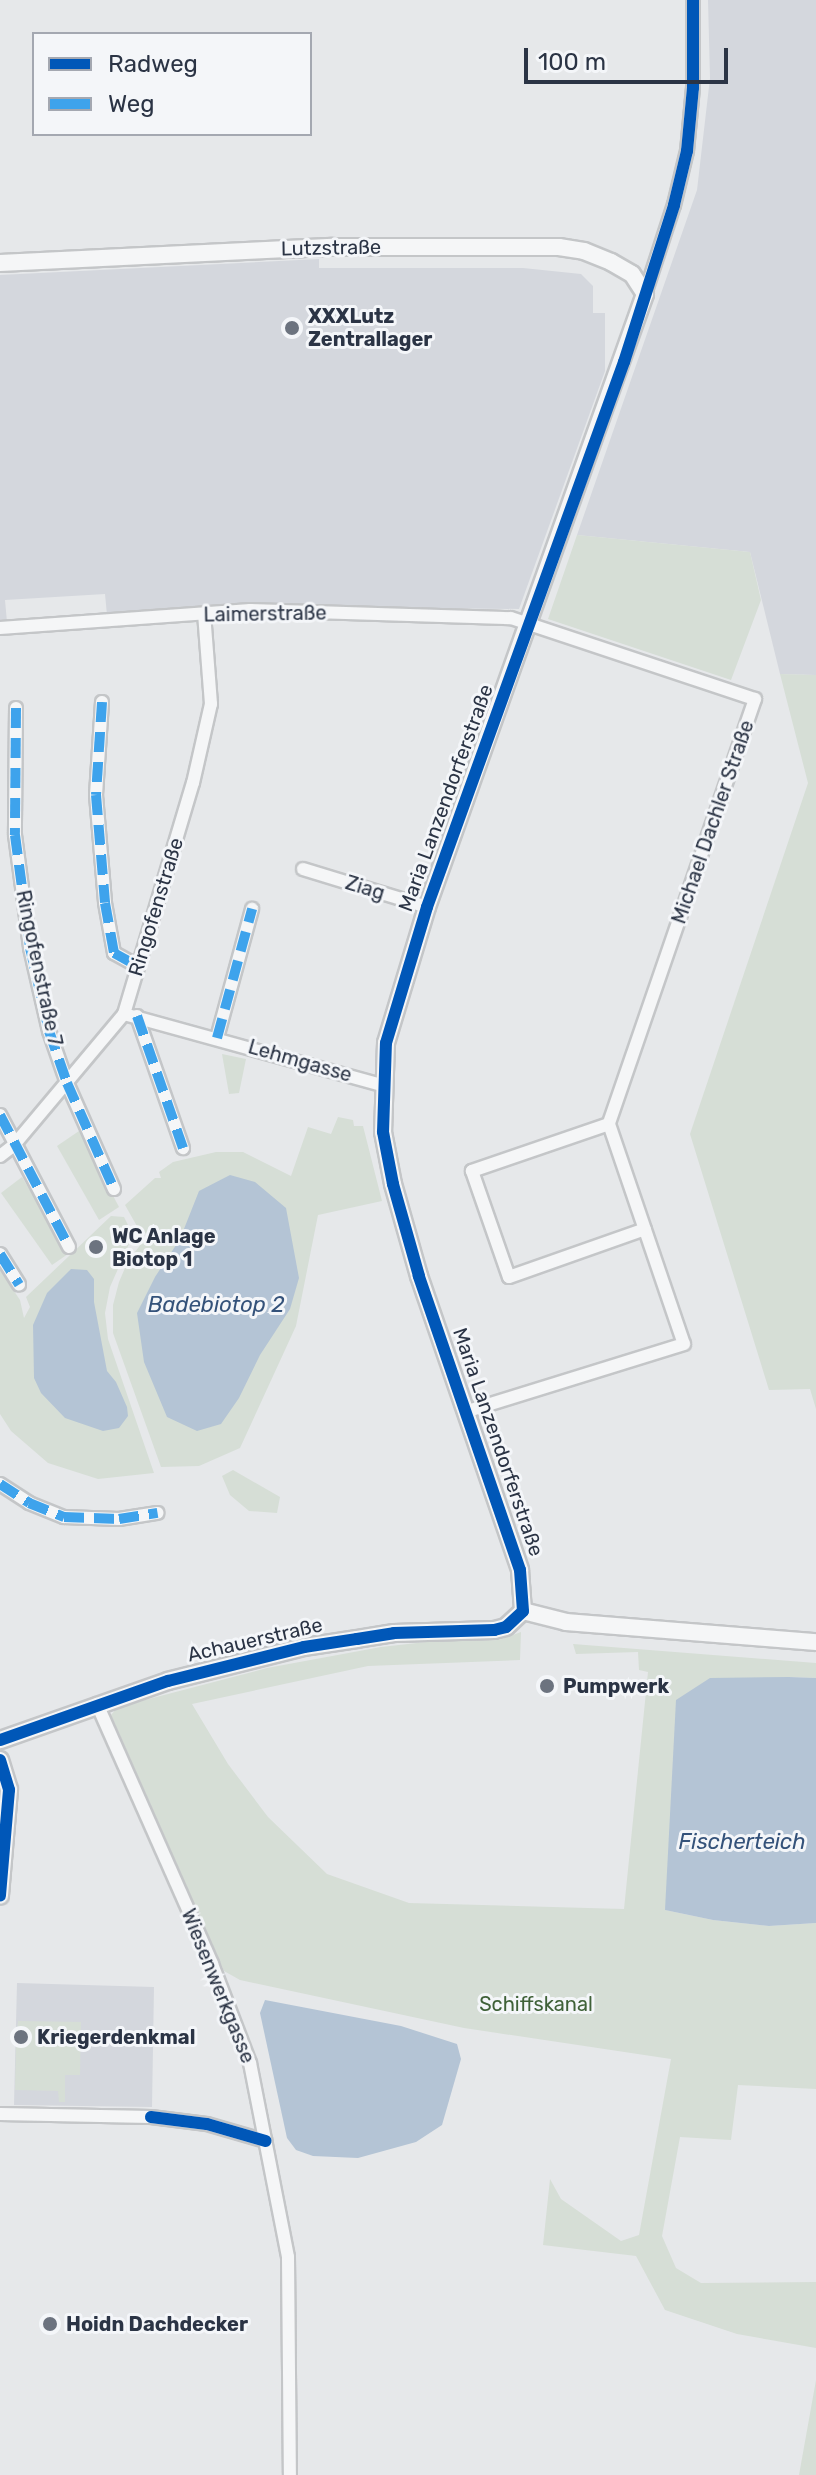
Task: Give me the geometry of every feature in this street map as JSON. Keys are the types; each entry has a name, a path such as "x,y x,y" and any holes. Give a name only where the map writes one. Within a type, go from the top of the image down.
{"street":[{"name":"Maria Lanzendorferstraße","path":"523,1611 520,1570 419,1276 393,1184 383,1132 382,1085 386,1043 397,998 427,907 530,624 674,205 687,151 693,88 693,0"},
{"name":"Lutzstraße","path":"0,263 333,247 559,247 584,251 611,262 632,274 645,294"},
{"name":"Laimerstraße","path":"0,628 250,610 511,618 530,624"},
{"name":"Ringofenstraße","path":"0,1156 14,1145 131,1015 137,966 193,783 211,704 204,614"},
{"name":"Michael Dachler Straße","path":"530,624 755,699 609,1124"},
{"path":"102,702 96,795 105,903 114,953 137,966"},
{"name":"Ringofenstraße 7","path":"16,708 14,799 21,885 49,1031 67,1083 114,1189"},
{"name":"Ziag","path":"303,869 427,907"},
{"path":"217,1038 252,909"},
{"path":"131,1015 183,1148"},
{"name":"Lehmgasse","path":"131,1015 382,1085"},
{"path":"0,1115 69,1247"},
{"path":"467,1411 684,1344 645,1229 609,1124 472,1171 509,1277 645,1229"},
{"path":"0,1254 19,1284"},
{"path":"0,1484 29,1503 64,1517 119,1519 158,1513"},
{"path":"523,1611 566,1622 816,1642"},
{"name":"Achauerstraße","path":"0,1740 168,1681 304,1647 394,1633 494,1630 506,1627 523,1611"},
{"name":"Wiesenwerkgasse","path":"97,1704 233,2012 250,2063 288,2257 290,2475"},
{"path":"0,1760 9,1790 4,1803 0,1896"},
{"path":"0,2114 151,2117 207,2124 266,2141"}],"shaded area":[{"path":"708,0 816,0 816,675 780,674 750,552 577,535 697,190 710,78"},
{"path":"319,259 319,268 523,268 581,274 593,286 593,313 605,313 605,371 519,609 256,606 107,615 105,594 5,600 7,622 0,622 0,275"},
{"path":"17,1983 154,1987 152,2107 14,2105"}],"green space":[{"path":"577,535 750,552 761,600 731,680 548,619"},
{"path":"780,674 816,675 816,1409 810,1389 769,1390 690,1134 808,783"},
{"path":"222,1054 246,1059 239,1093 229,1094"},
{"path":"338,1117 353,1120 354,1126 363,1126 382,1201 318,1215 296,1326 240,1448 199,1466 161,1467 113,1333 113,1305 119,1282 128,1261 148,1235 138,1228 125,1205 155,1178 161,1178 159,1172 173,1162 216,1152 243,1152 291,1176 308,1127 331,1134"},
{"path":"79,1131 119,1207 99,1220 57,1146"},
{"path":"22,1177 68,1254 52,1265 1,1193"},
{"path":"111,1216 124,1217 133,1235 110,1287 105,1313 108,1339 154,1473 98,1479 48,1463 11,1431 0,1414 0,1270 20,1300 24,1318 30,1307 26,1297"},
{"path":"233,1470 280,1497 277,1513 249,1511 230,1495 222,1476"},
{"name":"Schiffskanal","path":"521,1632 520,1660 368,1666 192,1704 228,1764 268,1817 327,1874 409,1903 624,1909 648,1672 639,1670 638,1652 576,1654 573,1644 816,1663 816,1678 789,1677 665,1910 713,1920 769,1926 816,1923 816,2089 738,2085 731,2140 680,2137 662,2236 676,2268 701,2283 816,2282 816,2348 737,2334 665,2310 636,2256 543,2245 550,2179 561,2199 621,2241 639,2235 671,2059 464,2028 240,1980 224,1971 111,1715 116,1709 145,1700 267,1668 381,1647 435,1641 499,1640"},
{"path":"18,2021 81,2022 80,2075 65,2075 65,2102 59,2102 58,2091 15,2090 16,2043 25,2043 25,2032 17,2031"},
{"path":"816,2380 816,2475 799,2475"}],"water":[{"name":"Badebiotop 2","path":"230,1175 255,1182 286,1208 299,1278 290,1309 260,1355 239,1398 221,1424 197,1431 167,1417 144,1362 137,1313 155,1277 180,1239 199,1191"},
{"path":"71,1269 87,1270 94,1279 94,1302 107,1371 116,1382 127,1407 128,1416 119,1428 103,1431 65,1418 41,1393 34,1378 33,1325 47,1293"},
{"name":"Fischerteich","path":"710,1678 816,1678 816,1923 769,1926 713,1920 665,1910 676,1700"},
{"path":"265,2000 401,2026 457,2044 461,2059 442,2125 416,2142 358,2158 313,2156 296,2150 287,2138 260,2013"}],"marked path":[{"path":"102,702 96,795 105,903 114,953 137,966"},
{"path":"16,708 15,835 30,948 49,1031 67,1083 114,1189"},
{"path":"217,1038 252,909"},
{"path":"137,1016 183,1148"},
{"path":"0,1115 69,1247"},
{"path":"0,1254 19,1284"},
{"path":"0,1484 29,1503 64,1517 119,1519 158,1513"}],"cycle path":[{"path":"0,1740 168,1681 304,1647 394,1633 494,1630 506,1627 523,1611 520,1570 419,1276 393,1184 383,1132 386,1043 427,907 624,362 674,205 687,151 693,88 693,0"},
{"path":"0,1760 9,1790 0,1896"},
{"path":"151,2117 207,2124 266,2141"}],"place":[{"name":"XXXLutz Zentrallager","path":"292,328"},
{"name":"WC Anlage Biotop 1","path":"96,1247"},
{"name":"Pumpwerk","path":"547,1686"},
{"name":"Kriegerdenkmal","path":"21,2037"},
{"name":"Hoidn Dachdecker","path":"50,2324"}]}
